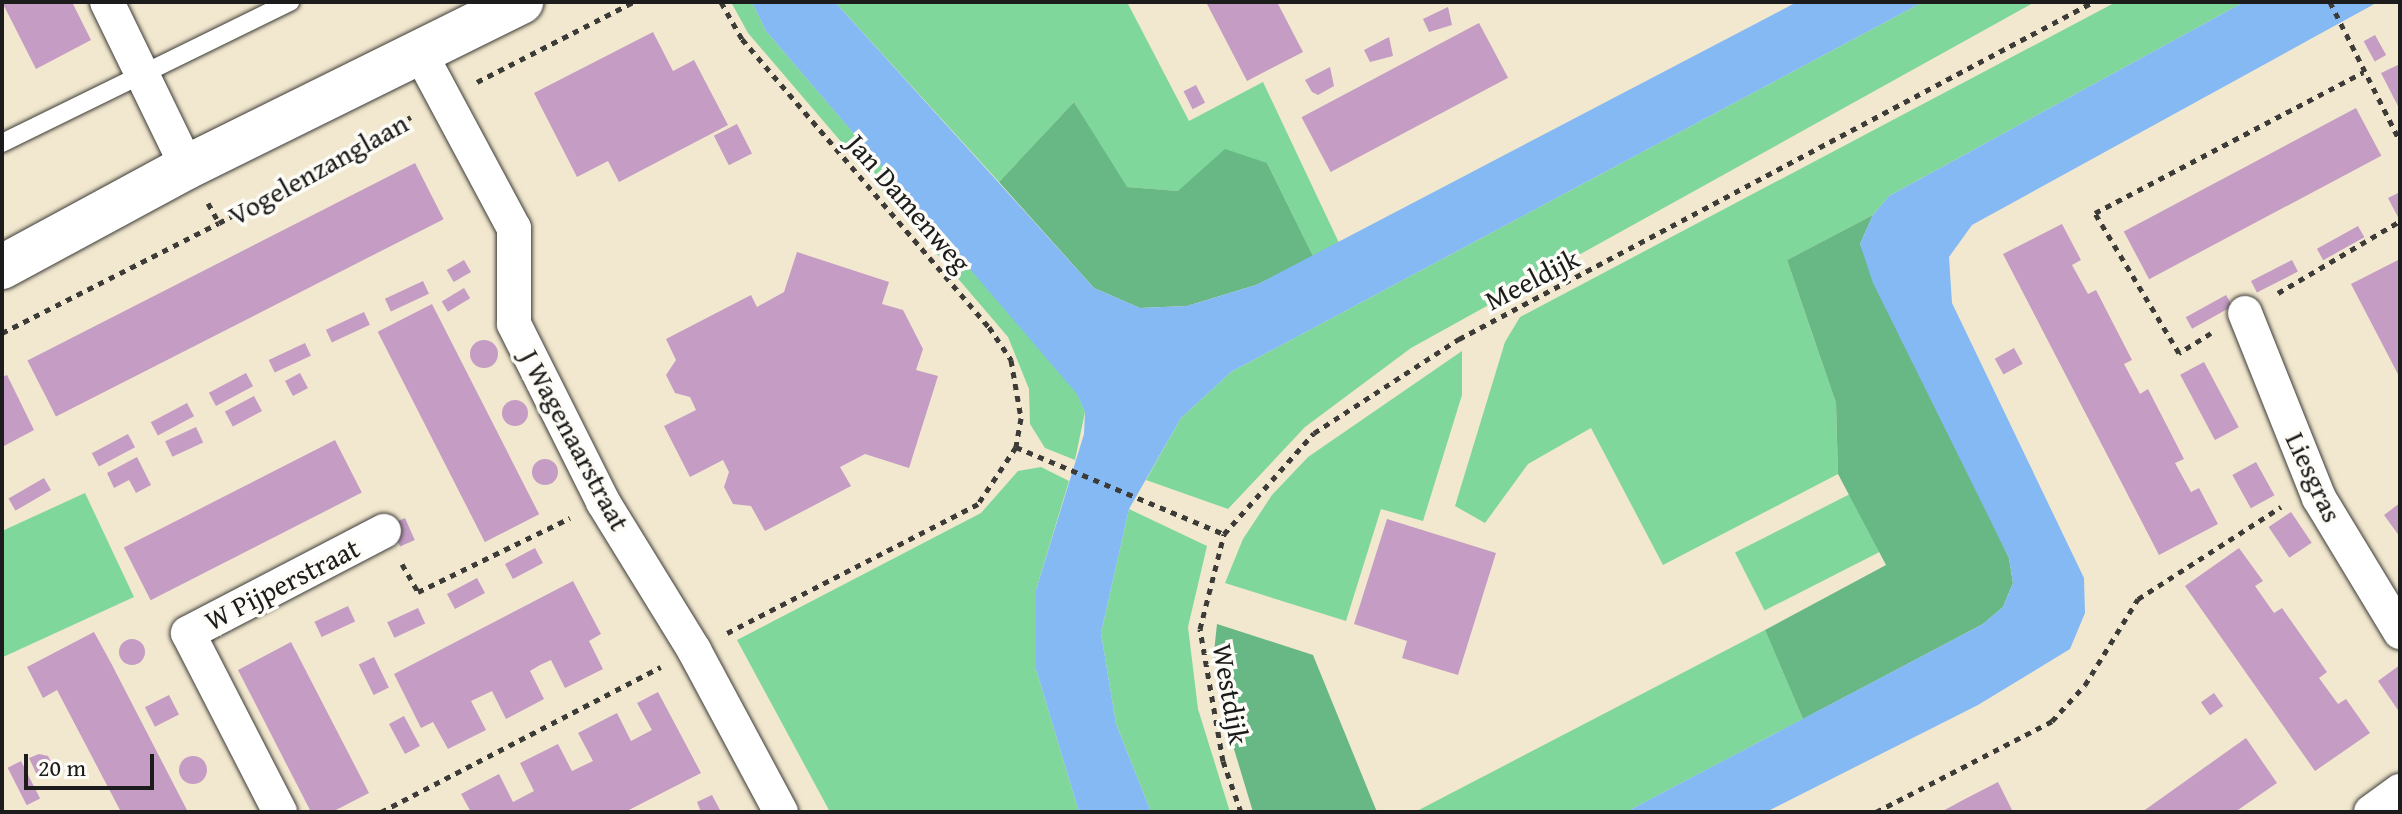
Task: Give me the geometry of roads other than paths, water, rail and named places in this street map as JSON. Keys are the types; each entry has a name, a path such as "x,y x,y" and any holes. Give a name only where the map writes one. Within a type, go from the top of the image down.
{"street":[{"path":"107,2 187,167"},
{"name":"Vogelenzanglaan","path":"2,267 187,167 521,2"},
{"name":"J Wagenaarstraat","path":"420,53 447,97 514,228 514,324 603,502 694,650 781,812"},
{"name":"Liesgras","path":"2245,313 2314,485 2400,632"},
{"name":"W Pijperstraat","path":"280,812 188,633 384,531"},
{"path":"2371,812 2400,791"}],"lane":[{"path":"2,143 290,2"}],"water":[{"path":"752,2 835,2 1094,288 1140,308 1187,306 1256,285 1797,2 1923,2 1231,372 1181,418 1129,509 1101,633 1116,724 1151,812 1079,812 1036,669 1036,590 1084,434 1085,412 1077,394 766,31"},
{"path":"2244,2 2378,2 1972,225 1949,257 1952,303 2084,578 2085,613 2070,649 1978,705 1766,812 1626,812 1983,624 2003,607 2013,583 2009,558 1873,283 1860,244 1873,215 1889,196"}]}
